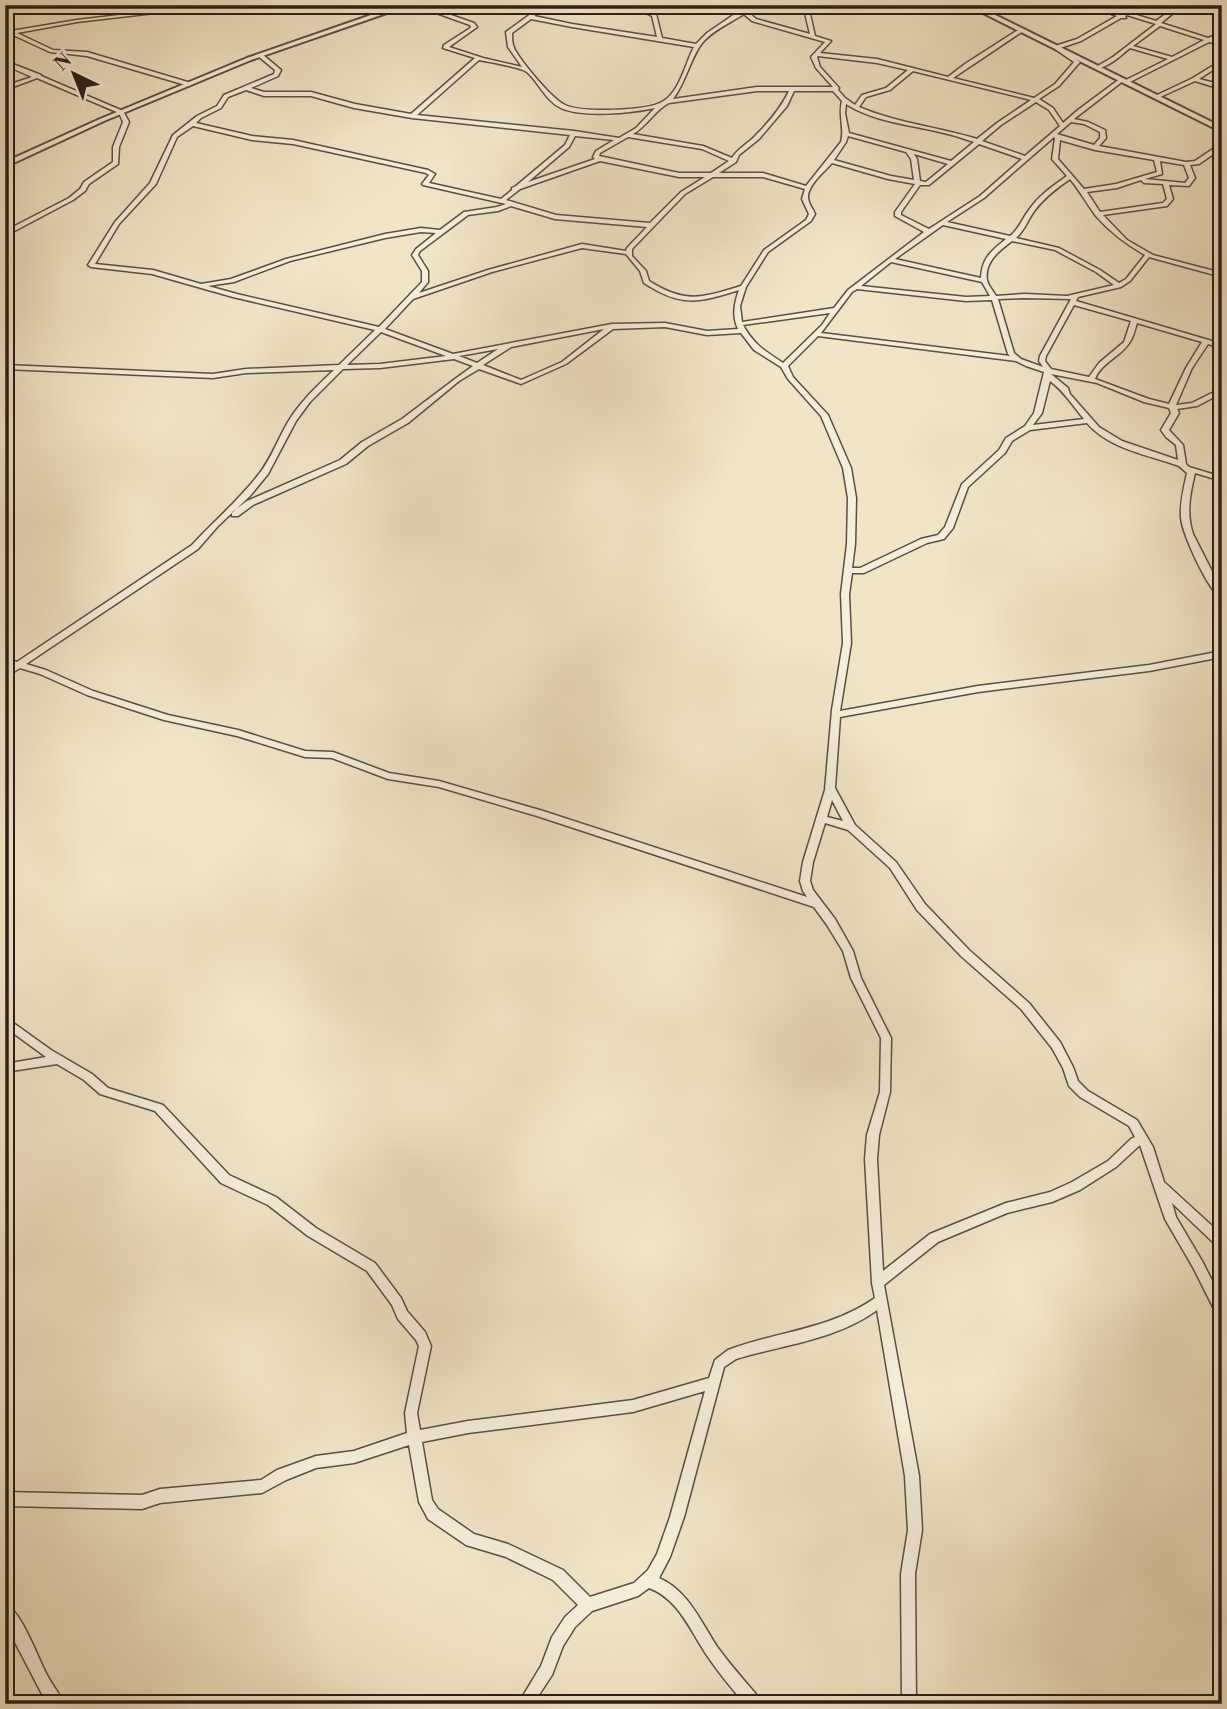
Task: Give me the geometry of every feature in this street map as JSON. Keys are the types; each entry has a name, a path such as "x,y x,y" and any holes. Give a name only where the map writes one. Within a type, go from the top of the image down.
{"street":[{"path":"7,33 77,21 221,5"},
{"path":"5,165 121,112 260,55 407,5"},
{"path":"416,5 472,24 474,27 471,30 446,48 526,69"},
{"path":"547,5 509,32 510,46 526,69 564,107 577,110 616,110 740,91 835,90"},
{"path":"632,5 654,15 660,38"},
{"path":"668,101 703,39 745,12 751,5"},
{"path":"805,5 813,35"},
{"path":"970,5 1222,130"},
{"path":"1089,5 1159,23 1222,44"},
{"path":"1057,47 1079,40 1140,5"},
{"path":"1098,68 1115,59 1143,33 1181,5"},
{"path":"745,12 754,20 828,41 814,57 818,67 837,89 835,90 844,102 1026,158"},
{"path":"530,17 604,33 660,38 698,46"},
{"path":"950,78 1021,30"},
{"path":"7,33 52,51 87,54 189,84"},
{"path":"784,366 856,287 929,232 982,197 1026,158 1056,136 1066,123 1124,81 1222,34"},
{"path":"1129,46 1171,58"},
{"path":"831,161 927,184 999,124 1057,85 1077,62 1057,47"},
{"path":"816,54 877,61 1037,100 1066,123 1086,123 1103,131 1095,148"},
{"path":"260,55 273,64 278,72 249,88 226,96 219,107 199,117 175,136 153,184 117,223 91,265 153,272 235,296 379,329 522,382 531,380 573,357 612,326"},
{"path":"412,116 481,58"},
{"path":"1156,97 1195,79 1222,62"},
{"path":"5,63 121,112 126,122 116,147 116,163 86,183 83,190 71,199 5,233"},
{"path":"856,107 864,96 888,89 914,69"},
{"path":"5,88 39,76"},
{"path":"1195,79 1222,84"},
{"path":"249,88 264,94 310,94 354,106 412,116 617,139"},
{"path":"629,253 650,225 683,193 734,161 737,154 757,138 779,113 792,89"},
{"path":"844,102 841,114 846,134 831,161 808,188 805,199 812,211 808,221 766,251 743,288 737,306 741,327 756,349 784,366 790,379 824,415 847,468 852,498 845,608 847,643 836,715 830,790 808,862 805,881 848,951 856,978 886,1038 885,1092 873,1135 872,1159 878,1283 912,1476 915,1530 908,1574 909,1704"},
{"path":"600,159 596,157 598,152 647,122 660,105"},
{"path":"192,124 252,138 293,142 428,172 432,174 425,184 502,201 555,217 650,225"},
{"path":"502,201 567,146 574,133"},
{"path":"846,134 951,163"},
{"path":"626,135 703,148 734,161"},
{"path":"1056,136 1095,148 1186,164 1197,163 1222,145"},
{"path":"1056,136 1055,159 1116,234 1149,255 1179,266 1222,275"},
{"path":"908,151 914,159 918,184"},
{"path":"513,189 600,159 680,175 763,175 808,188"},
{"path":"1083,191 1117,186 1160,173 1157,160"},
{"path":"1137,180 1191,183 1192,178 1186,164"},
{"path":"968,299 982,281 988,260 1011,239 1048,192 1069,177"},
{"path":"1098,214 1165,205 1170,199 1165,183"},
{"path":"918,184 898,212 898,216 908,224 929,232"},
{"path":"5,674 195,547 265,472 299,410 412,297 427,278 415,254 439,232 466,213 509,205"},
{"path":"942,223 1057,249 1098,271 1119,286"},
{"path":"202,285 232,281 288,260 385,236 421,230 439,232"},
{"path":"412,297 490,271 582,246 629,253"},
{"path":"629,253 634,264 643,271 646,282 677,300 699,300 743,288"},
{"path":"856,287 968,299 1073,300 1119,286 1128,280 1149,255"},
{"path":"890,260 982,281 995,299 1004,336 1016,359"},
{"path":"1073,300 1222,346"},
{"path":"1073,300 1042,361 1088,421 1096,429 1128,447 1222,480"},
{"path":"5,367 213,376 246,371 380,366 461,355 612,326 665,325 707,333 836,310"},
{"path":"1091,380 1093,373 1129,340 1134,321"},
{"path":"816,334 1016,359 1048,372 1091,380 1172,407 1188,406 1222,390"},
{"path":"1172,407 1189,368 1206,341"},
{"path":"209,531 250,503 343,462 365,444 405,421 477,365 509,345"},
{"path":"848,570 861,571 925,541 941,537 949,528 965,486 1002,451 1009,440 1028,428 1038,414 1048,372"},
{"path":"1172,407 1175,413 1165,430 1181,443 1185,467 1191,472 1186,486 1185,530 1205,571 1222,597"},
{"path":"1028,428 1088,421"},
{"path":"836,715 931,696 1086,678 1222,654"},
{"path":"5,661 54,676 110,701 167,719 238,733 305,754 333,755 388,776 439,785 540,813 817,904"},
{"path":"830,790 851,827 894,865 921,906 965,953 1025,1006 1056,1045 1073,1083 1084,1094 1133,1123 1143,1140 1171,1219 1222,1313"},
{"path":"822,819 851,827"},
{"path":"5,1021 59,1060 88,1077 104,1091 159,1108 225,1179 285,1208 312,1232 370,1267 397,1301 402,1315 421,1336 425,1346 412,1398 414,1437 426,1502 433,1514 471,1539 508,1551 558,1576 588,1605"},
{"path":"5,1068 59,1060"},
{"path":"878,1283 934,1238 1006,1208 1052,1197 1076,1186 1112,1164 1135,1142 1143,1140"},
{"path":"1160,1185 1222,1243"},
{"path":"524,1704 547,1670 557,1642 570,1622 588,1605 638,1589 663,1557 677,1517 719,1364 732,1354 841,1324 868,1311 881,1300"},
{"path":"5,1499 142,1502 160,1496 262,1486 316,1462 354,1457 414,1437 468,1427 633,1406 712,1383"},
{"path":"647,1580 657,1583 687,1609 734,1681 755,1704"},
{"path":"5,1610 13,1621 38,1676 57,1704"}]}
